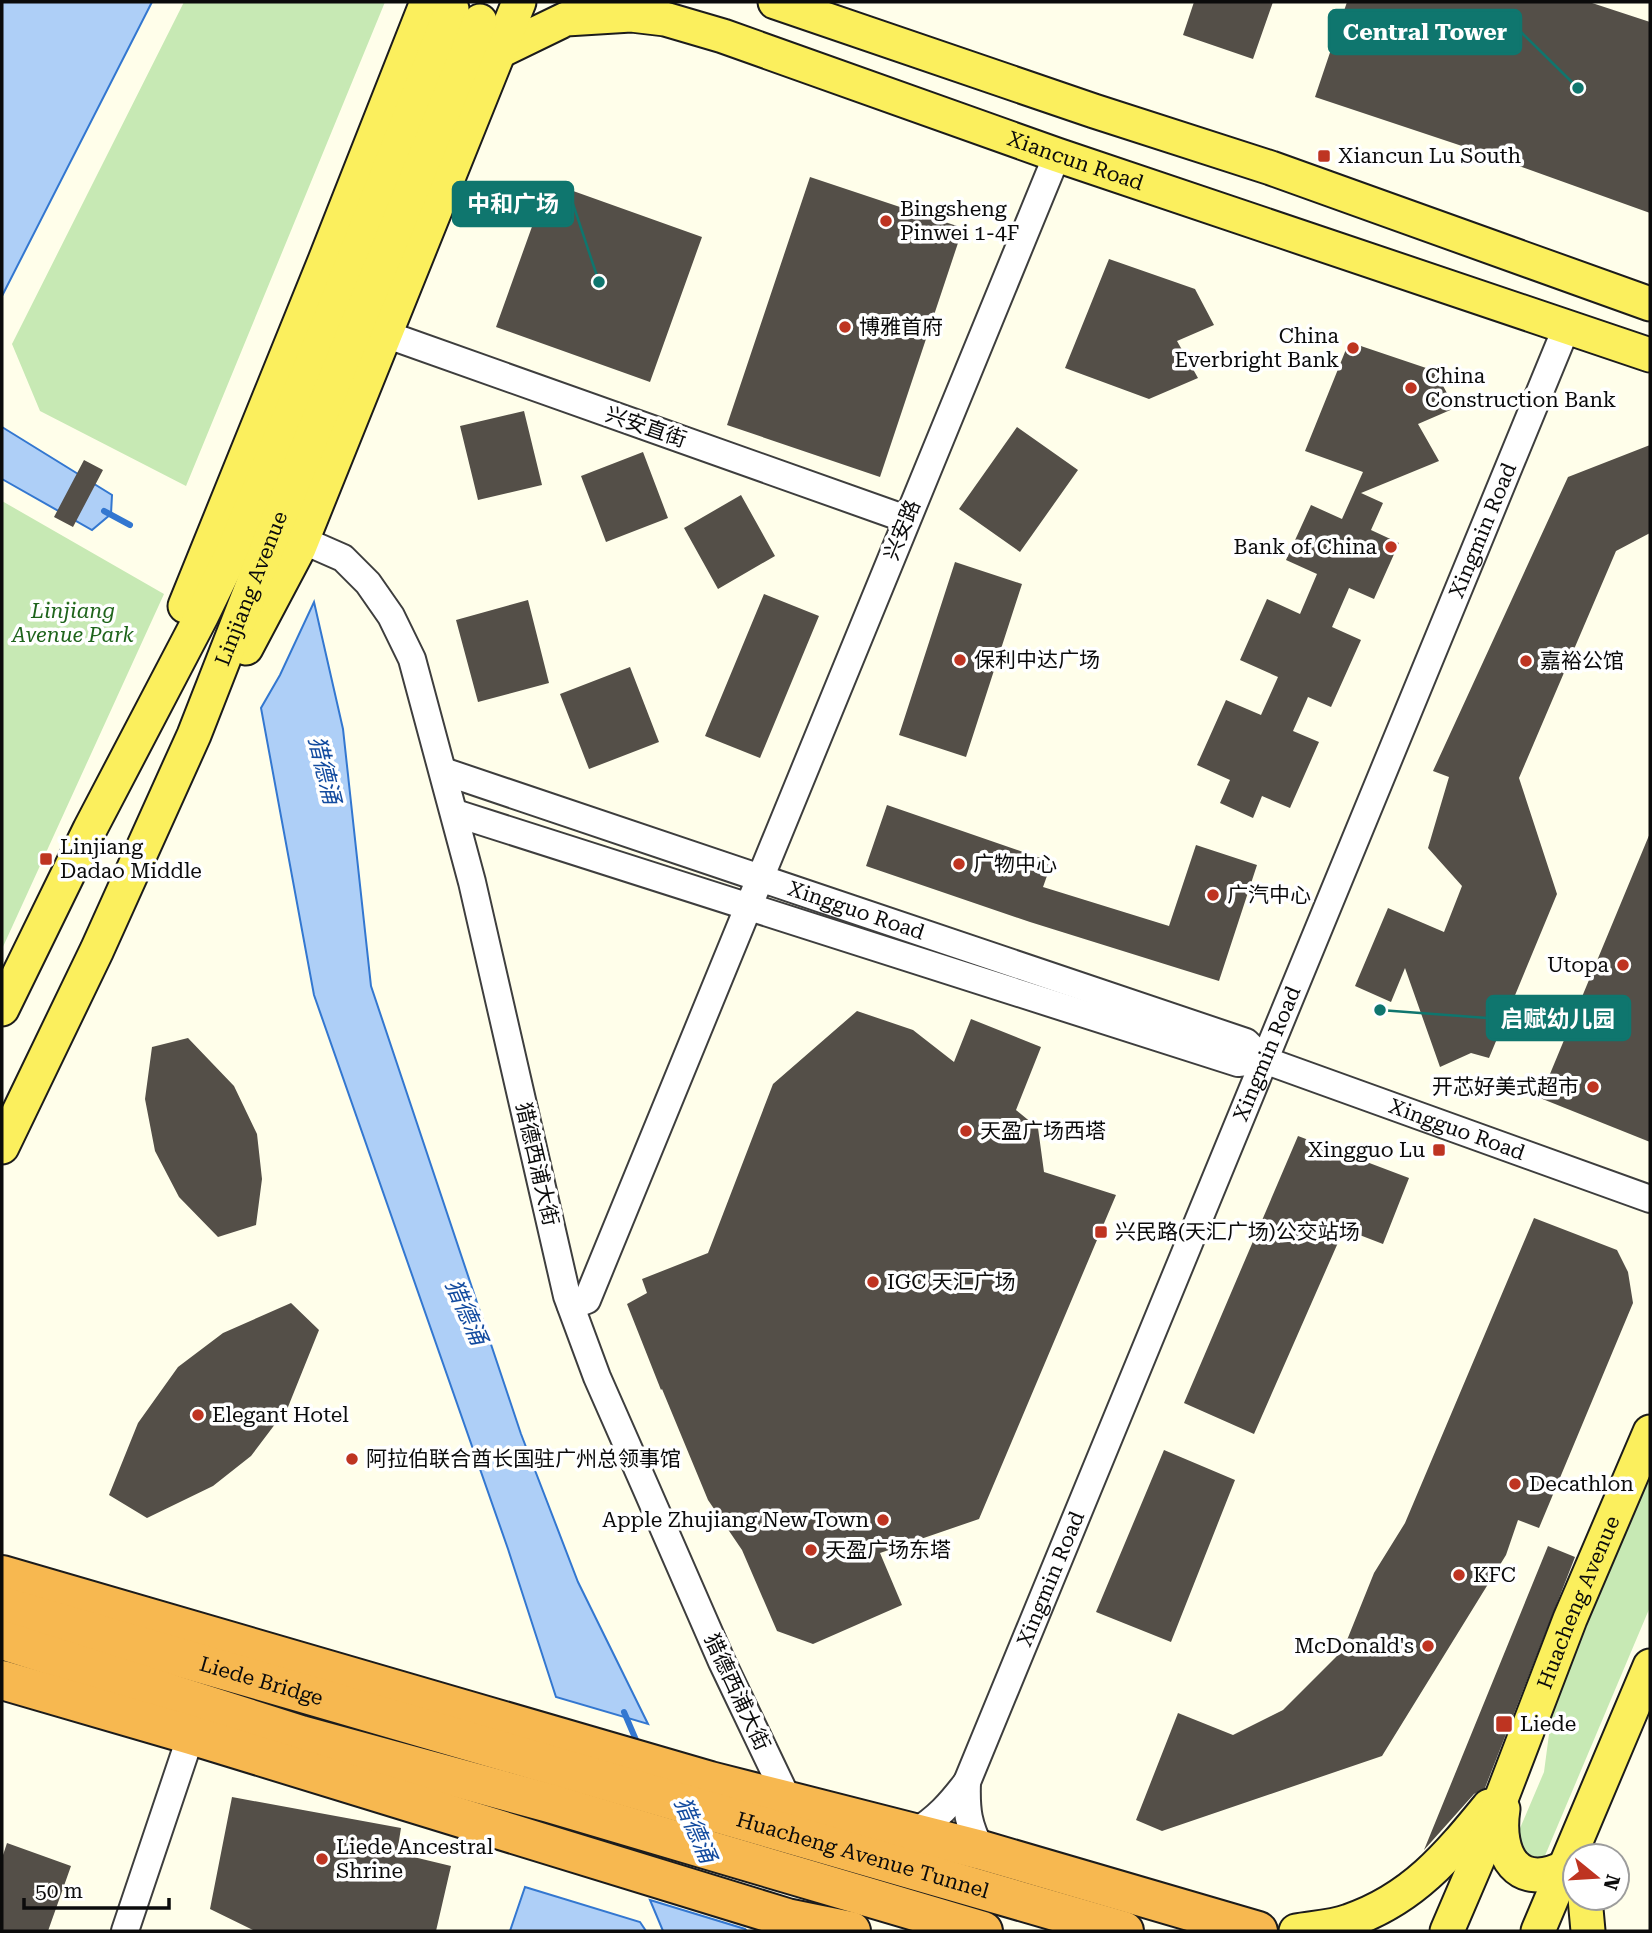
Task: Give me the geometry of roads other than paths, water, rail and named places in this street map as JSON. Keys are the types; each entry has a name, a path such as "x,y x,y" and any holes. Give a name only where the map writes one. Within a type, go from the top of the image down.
{"highway":[{"path":"2,1574 710,1781 981,1850 1258,1931"},
{"name":"Liede Bridge","path":"2,1606 518,1757"},
{"name":"Liede Bridge","path":"2,1640 132,1683 404,1764 561,1826"},
{"path":"2,1680 191,1735 561,1826 773,1893 870,1931"},
{"path":"505,1721 612,1769 728,1815"},
{"path":"518,1757 710,1781"},
{"name":"Huacheng Avenue Tunnel","path":"518,1757 728,1815 1124,1931"},
{"name":"Huacheng Avenue Tunnel","path":"561,1826 773,1893 983,1931"},
{"path":"773,1893 851,1931"}],"main road":[{"path":"194,735 263,619 302,540 519,2"},
{"path":"775,2 1094,111 1271,168 1650,304"},
{"name":"Linjiang Avenue","path":"2,1009 90,829 229,560 453,10"},
{"name":"Linjiang Avenue","path":"2,1147 97,950 194,735 284,505 453,10"},
{"name":"Xiancun Road","path":"500,51 566,19 631,15 654,10 1057,155 1650,355"},
{"name":"Huacheng Avenue","path":"1447,1931 1570,1619 1650,1432"},
{"path":"1587,1842 1647,1673"},
{"path":"1506,1786 1501,1837 1505,1853 1514,1866 1525,1873 1542,1875 1561,1869"},
{"path":"1296,1931 1348,1921 1405,1892 1427,1877 1506,1786"},
{"path":"1538,1931 1561,1893"},
{"path":"1586,1912 1588,1931"}],"street":[{"name":"兴安路","path":"571,1306 587,1300 1057,155"},
{"name":"Xingmin Road","path":"915,1832 933,1821 949,1806 967,1782 1567,326"},
{"name":"兴安直街","path":"385,334 906,519"},
{"name":"猎德西浦大街","path":"302,540 343,558 368,583 391,616 412,659 455,813 571,1306 597,1377 673,1550 789,1802"},
{"name":"Xingguo Road","path":"443,771 1246,1042 1264,1060 1650,1199"},
{"name":"Xingguo Road","path":"455,813 1238,1063 1264,1060"},
{"path":"125,1931 191,1735"},
{"name":"Xingmin Road","path":"967,1782 966,1811 969,1827 981,1850"}],"water":[{"path":"2,2 152,2 2,296"},
{"path":"2,427 112,495 111,514 92,530 2,479"},
{"path":"314,602 343,729 371,986 521,1434 578,1582 648,1724 556,1697 508,1549 314,995 261,708 280,675"},
{"path":"525,1887 640,1922 646,1931 510,1931"},
{"path":"650,1900 745,1929 747,1931 663,1931"}],"waterway":[{"path":"104,511 130,525"},
{"name":"猎德涌","path":"624,1712 639,1747"}],"place":[{"name":"Central Tower","path":"1578,88"},
{"name":"Xiancun Lu South","path":"1324,156"},
{"name":"Bingsheng Pinwei 1-4F","path":"886,221"},
{"name":"中和广场","path":"599,282"},
{"name":"博雅首府","path":"845,327"},
{"name":"China Everbright Bank","path":"1353,348"},
{"name":"China Construction Bank","path":"1411,388"},
{"name":"Bank of China","path":"1391,547"},
{"name":"保利中达广场","path":"960,660"},
{"name":"嘉裕公馆","path":"1526,661"},
{"name":"Linjiang Dadao Middle","path":"46,859"},
{"name":"广物中心","path":"959,864"},
{"name":"广汽中心","path":"1213,895"},
{"name":"Utopa","path":"1623,965"},
{"name":"启赋幼儿园","path":"1380,1010"},
{"name":"开芯好美式超市","path":"1593,1087"},
{"name":"天盈广场西塔","path":"966,1131"},
{"name":"Xingguo Lu","path":"1439,1150"},
{"name":"兴民路(天汇广场)公交站场","path":"1101,1232"},
{"name":"IGC 天汇广场","path":"873,1282"},
{"name":"Elegant Hotel","path":"198,1415"},
{"name":"阿拉伯联合酋长国驻广州总领事馆","path":"352,1459"},
{"name":"Decathlon","path":"1515,1484"},
{"name":"Apple Zhujiang New Town","path":"883,1520"},
{"name":"天盈广场东塔","path":"811,1550"},
{"name":"KFC","path":"1459,1575"},
{"name":"McDonald's","path":"1428,1646"},
{"name":"Liede","path":"1504,1724"},
{"name":"Liede Ancestral Shrine","path":"322,1859"}],"park label":[{"name":"Linjiang Avenue Park","path":"73,623"}]}
